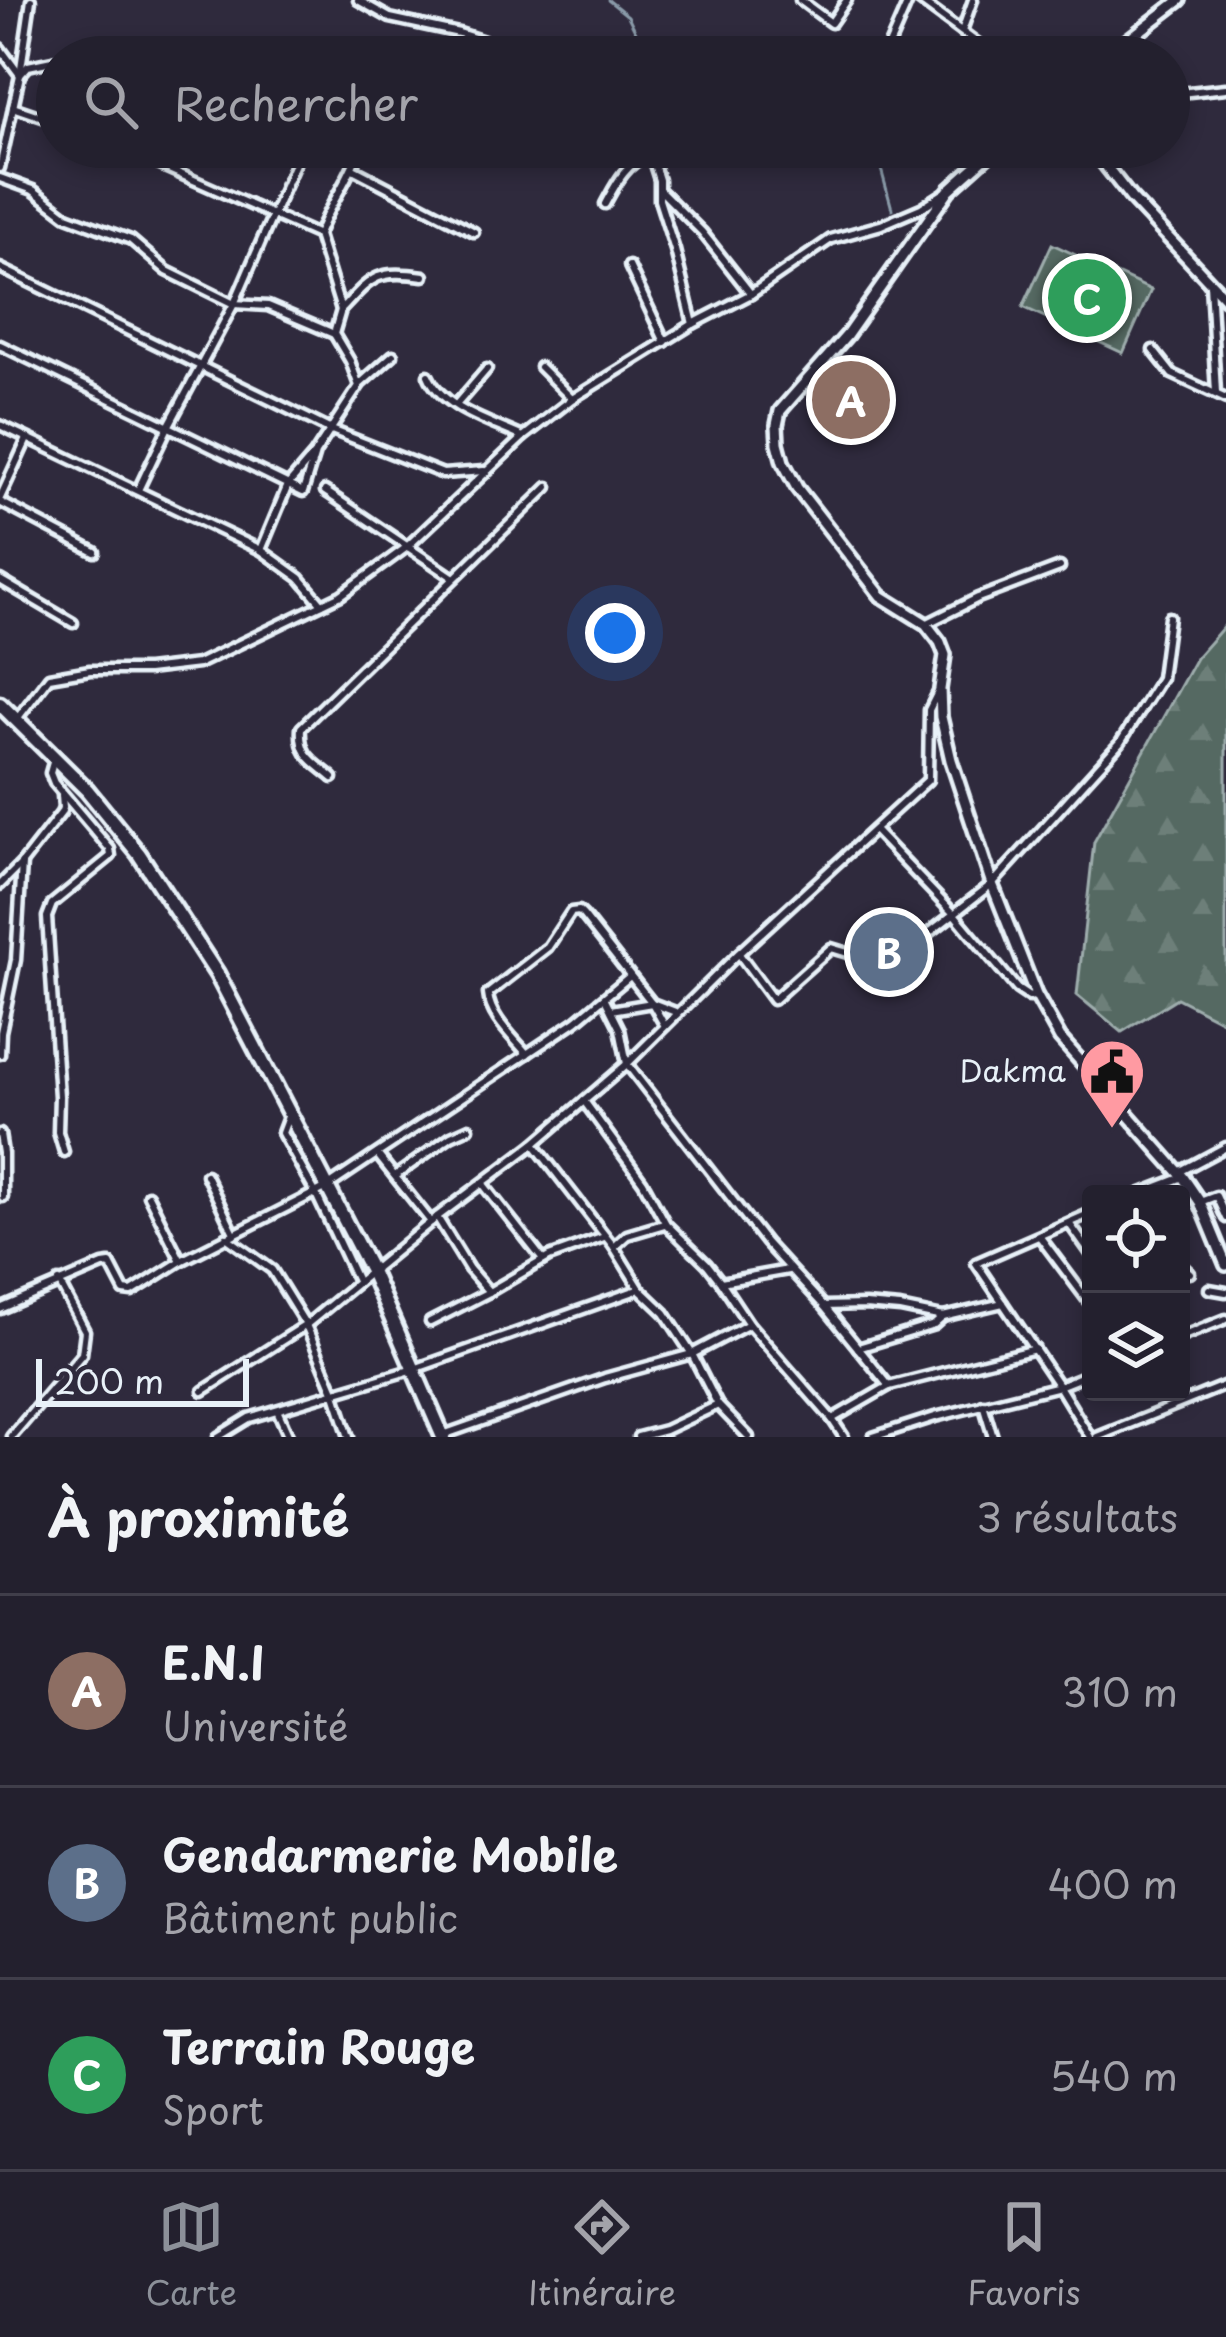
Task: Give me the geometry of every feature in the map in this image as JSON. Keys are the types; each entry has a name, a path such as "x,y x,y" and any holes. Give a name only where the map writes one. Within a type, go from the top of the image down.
{"highway":[{"path":"0,704 55,756 139,854 217,974 289,1114 322,1191 370,1271 440,1436"}],"street":[{"path":"0,168 31,0"},
{"path":"358,0 390,17 468,36"},
{"path":"800,0 831,23 847,0"},
{"path":"893,36 909,0"},
{"path":"919,0 967,36"},
{"path":"962,32 973,0"},
{"path":"1133,36 1180,0"},
{"path":"0,48 20,75"},
{"path":"20,75 36,64"},
{"path":"1190,92 1226,88"},
{"path":"14,106 36,114"},
{"path":"165,168 318,236"},
{"path":"138,490 234,304 293,168"},
{"path":"604,204 628,168"},
{"path":"654,168 693,324"},
{"path":"17,719 50,677 198,664 341,595 407,547 523,437 572,399 751,294 831,239 922,208 974,168"},
{"path":"1107,168 1226,299"},
{"path":"341,310 318,236 325,214 352,169 474,232"},
{"path":"0,178 33,190 67,216 131,240 167,271 234,304 268,306 334,334 359,386"},
{"path":"660,190 702,232 751,294"},
{"path":"949,190 847,334 780,411 777,425 783,462 797,488 881,596 926,624 940,642 945,655 941,718 951,760 992,884 1036,995 1060,1038 1181,1175 1200,1202 1226,1265"},
{"path":"629,266 665,342"},
{"path":"0,268 329,429 443,474 486,471"},
{"path":"334,334 341,310 369,280 385,273 424,275"},
{"path":"1210,282 1216,393"},
{"path":"0,345 303,492 315,453"},
{"path":"1153,350 1172,374 1226,399"},
{"path":"261,550 288,485 359,386 393,355"},
{"path":"540,367 572,399"},
{"path":"456,405 488,369"},
{"path":"428,375 435,391 456,405 523,437"},
{"path":"0,425 261,550 300,578 322,604"},
{"path":"27,439 0,500 95,552"},
{"path":"333,778 304,753 302,728 548,488"},
{"path":"325,491 454,578"},
{"path":"926,624 1060,567"},
{"path":"0,580 73,623"},
{"path":"739,953 773,1000 831,948 888,965 954,914 992,884 1120,743 1161,678 1169,616"},
{"path":"203,1391 306,1325 534,1144 627,1064 739,953 928,780 929,710 940,688"},
{"path":"55,756 50,773 68,806 112,856 52,904 47,917 58,1132 64,1152"},
{"path":"0,885 68,806"},
{"path":"873,829 1017,989 1029,998 1036,995"},
{"path":"0,1054 16,960 22,863"},
{"path":"526,1054 494,1014 488,994 548,947 571,913 579,911 665,1026"},
{"path":"0,1310 110,1264 124,1291 133,1292 181,1261 322,1191 605,999 630,976"},
{"path":"605,999 620,1029 627,1064 788,1270 824,1306 889,1387"},
{"path":"611,1010 652,1004 678,1013"},
{"path":"584,1101 643,1182 666,1224 707,1264 749,1324 844,1437"},
{"path":"395,1176 470,1128"},
{"path":"0,1134 3,1197"},
{"path":"534,1144 614,1247 640,1289 665,1313 718,1405 749,1437"},
{"path":"1159,1185 1226,1147"},
{"path":"377,1154 489,1292"},
{"path":"206,1175 230,1235 272,1270 306,1325 350,1437"},
{"path":"483,1184 543,1260"},
{"path":"322,1191 357,1281"},
{"path":"148,1195 181,1261"},
{"path":"1200,1202 1216,1196 1226,1218"},
{"path":"1082,1217 976,1263 1093,1437 1226,1385"},
{"path":"1068,1222 1082,1241"},
{"path":"614,1247 627,1235 666,1224"},
{"path":"430,1322 543,1260 605,1236"},
{"path":"1040,1237 1082,1293"},
{"path":"721,1282 788,1270"},
{"path":"11,1437 82,1354 85,1331 59,1282"},
{"path":"218,1437 249,1418 414,1369 640,1289"},
{"path":"1209,1289 1226,1292"},
{"path":"858,1348 944,1317 1003,1303"},
{"path":"824,1306 865,1304 944,1317"},
{"path":"1190,1333 1226,1318"},
{"path":"440,1436 604,1378 692,1354 749,1324"},
{"path":"832,1419 889,1387 1035,1349"},
{"path":"873,1437 1082,1377"},
{"path":"983,1404 993,1437"},
{"path":"638,1437 718,1405"},
{"path":"277,1410 289,1437"}],"green space":[{"path":"1052,244 1151,290 1123,353 1023,307"},
{"path":"1226,624 1226,1023 1177,998 1122,1032 1077,995 1094,842 1196,658"}],"waterway":[{"path":"608,0 628,16 640,36"},
{"path":"881,168 892,209"}],"place":[{"name":"Terrain Rouge","path":"1087,298"},
{"name":"E.N.I","path":"851,400"},
{"name":"Gendarmerie Mobile","path":"889,952"},
{"name":"Dakma","path":"1112,1131"}]}
